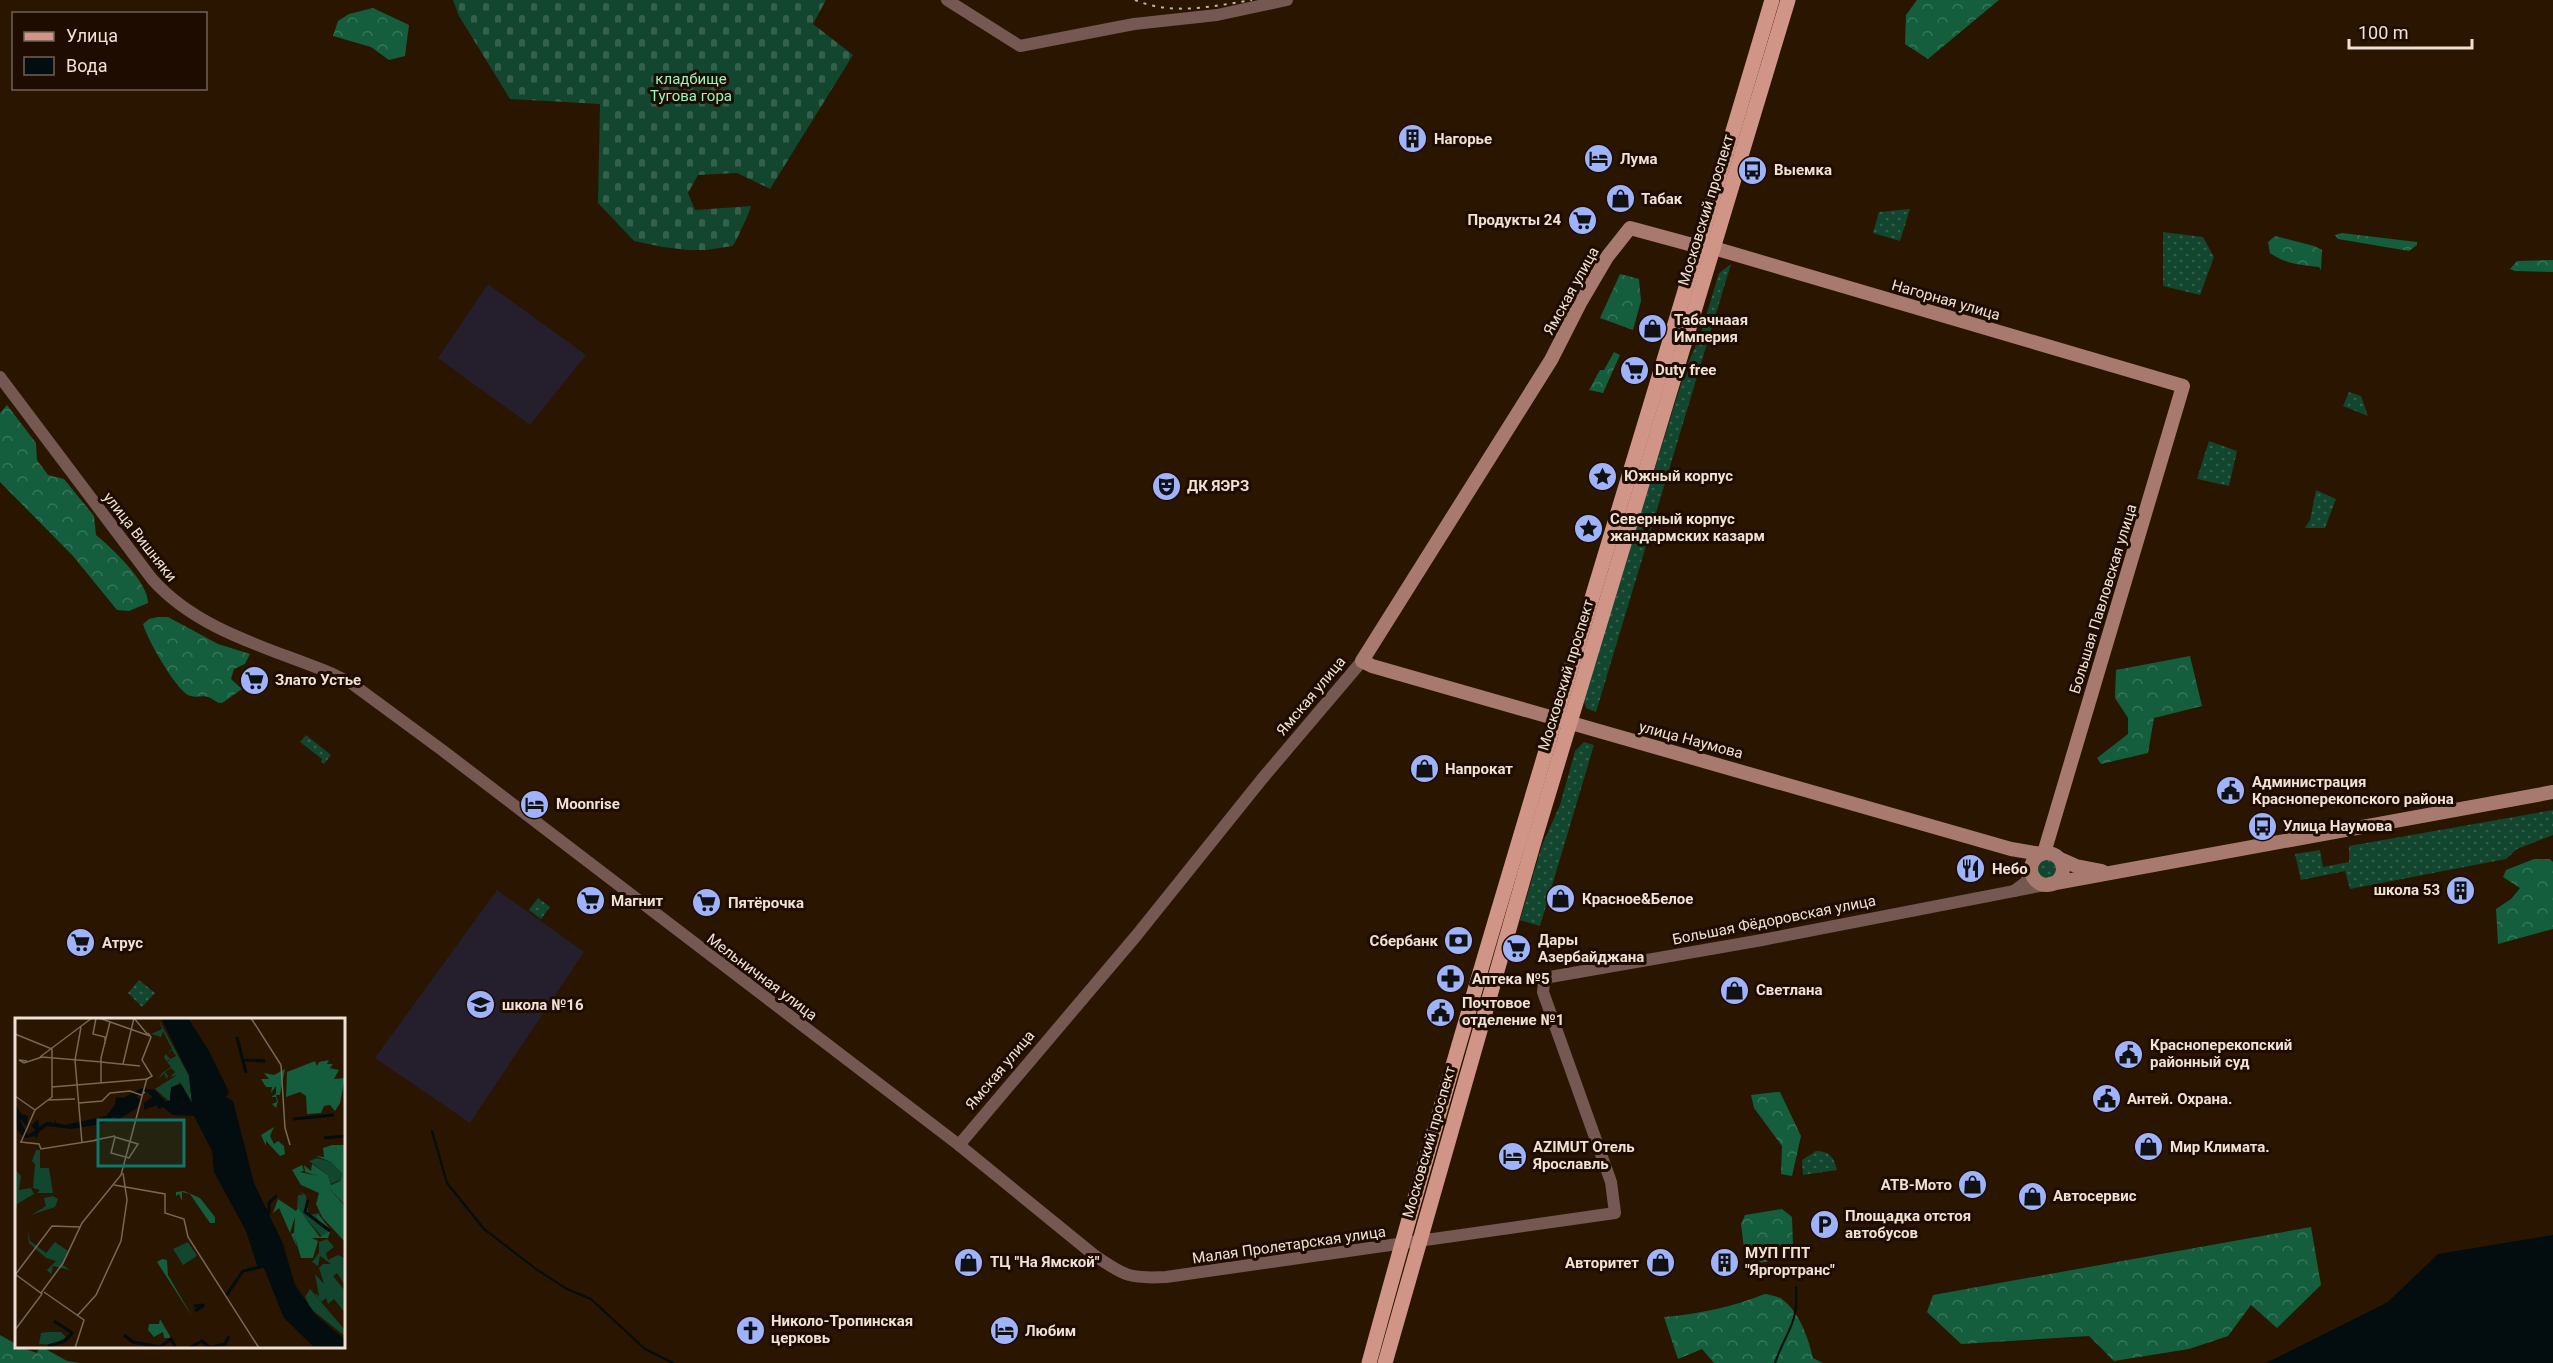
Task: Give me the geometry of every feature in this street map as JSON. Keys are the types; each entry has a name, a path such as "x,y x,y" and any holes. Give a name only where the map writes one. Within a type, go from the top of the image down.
{"main road":[{"name":"Московский проспект","path":"1384,1363 1707,246 1772,0"},
{"name":"Московский проспект","path":"1369,1363 1401,1245 1554,719 1788,0"},
{"name":"Нагорная улица","path":"1630,228 1689,244 1707,246 2183,386"},
{"name":"Ямская улица","path":"1362,661 1551,360 1607,257 1630,228"},
{"name":"Большая Павловская улица","path":"2043,853 2183,386"},
{"name":"улица Наумова","path":"1362,661 1372,666 1554,719 2011,849 2043,853"},
{"name":"Большая Фёдоровская улица","path":"2050,885 2553,792"},
{"name":"Большая Павловская улица","path":"2054,821 2059,858"},
{"name":"улица Наумова","path":"2011,849 2022,855 2031,869"},
{"path":"2043,853 2059,858 2063,872 2060,879 2050,885 2038,882 2031,869 2036,858 2043,853"},
{"name":"Большая Фёдоровская улица","path":"2059,858 2086,869 2116,872"}],"street":[{"path":"947,0 1020,46 1134,24 1217,15 1287,0"},
{"name":"улица Вишняки","path":"0,377 152,579 170,598 187,611 216,627 333,674"},
{"name":"Ямская улица","path":"959,1145 1136,936 1362,661"},
{"name":"Мельничная улица","path":"333,674 363,692 442,750 959,1145 1114,1269 1134,1278 1145,1278"},
{"path":"2010,892 2024,884 2031,869"},
{"name":"Большая Фёдоровская улица","path":"1615,1214 1611,1182 1543,992 1544,982 1550,977 1752,942 2050,885"},
{"name":"Малая Пролетарская улица","path":"1145,1278 1419,1243 1615,1214"}],"shaded area":[{"path":"488,284 586,355 530,425 438,358"},
{"name":"школа №16","path":"497,890 584,952 470,1123 375,1058"}],"green space":[{"name":"кладбище Тугова гора","path":"453,0 826,0 813,24 853,55 770,189 737,173 698,175 688,193 695,210 751,206 733,246 706,250 663,247 634,241 598,203 600,104 510,99 459,16"},
{"path":"1917,0 1999,0 1928,59 1905,44 1906,15"},
{"path":"373,8 409,25 405,56 389,60 371,47 333,36 338,21 349,14"},
{"path":"1910,209 1900,241 1873,233 1879,212"},
{"path":"2163,232 2203,237 2214,257 2200,295 2163,286"},
{"path":"2342,233 2417,242 2417,245 2409,251 2338,239 2335,235"},
{"path":"2275,236 2322,250 2321,270 2319,267 2287,262 2270,253 2268,242"},
{"path":"2553,260 2553,272 2510,269 2517,261"},
{"path":"1731,264 1596,712 1586,708 1583,698 1686,368 1700,336 1719,273"},
{"path":"1620,274 1639,279 1641,301 1633,330 1600,318"},
{"path":"1614,352 1620,355 1603,393 1589,390 1600,370 1604,370"},
{"path":"2349,392 2361,396 2368,416 2343,406"},
{"path":"7,405 36,443 37,460 48,475 64,479 94,516 96,535 136,576 147,595 148,603 129,611 117,610 73,556 0,482 0,413"},
{"path":"2209,441 2237,451 2229,486 2197,479"},
{"path":"2316,490 2336,499 2325,528 2305,528 2310,520"},
{"path":"168,617 218,644 250,654 245,664 234,669 231,679 242,689 222,703 207,697 191,696 182,691 162,662 143,624 149,619"},
{"path":"2190,656 2202,706 2154,718 2148,753 2101,764 2097,758 2128,734 2128,718 2115,698 2116,670"},
{"path":"306,735 331,755 324,764 321,762 322,759 300,742"},
{"path":"1584,742 1594,745 1540,926 1520,920 1542,845 1560,805 1575,751"},
{"path":"2553,810 2553,835 2517,849 2506,859 2350,889 2345,871 2301,880 2295,854 2320,850 2323,867 2349,862 2349,846"},
{"path":"2047,858 2055,861 2058,869 2055,877 2047,880 2039,877 2036,869 2039,861"},
{"path":"2534,859 2550,859 2553,862 2553,929 2498,944 2496,909 2511,899 2520,888 2503,877 2506,870"},
{"path":"538,898 550,907 541,919 529,910"},
{"path":"139,980 155,993 142,1007 128,993"},
{"path":"1780,1092 1801,1136 1792,1176 1781,1174 1782,1146 1754,1108 1751,1095"},
{"path":"1816,1151 1830,1156 1837,1170 1803,1175 1802,1160"},
{"path":"1782,1209 1792,1217 1793,1245 1780,1259 1754,1264 1745,1257 1741,1224 1745,1215"},
{"path":"2311,1227 2321,1285 2277,1328 2251,1305 2228,1336 2189,1349 2114,1361 2089,1336 1961,1344 1927,1312 1933,1295"},
{"path":"1765,1294 1779,1298 1789,1305 1802,1326 1813,1358 1823,1363 1714,1363 1702,1349 1678,1359 1664,1317 1715,1309"},
{"path":"0,1335 15,1343 15,1348 37,1353 39,1348 44,1348 67,1361 80,1363 0,1363"}],"water":[{"path":"2553,1235 2553,1363 2266,1363 2388,1302 2438,1254"}],"waterway":[{"path":"432,1131 447,1183 484,1229 536,1269 567,1289 591,1299 645,1349 673,1363"},
{"path":"1775,1363 1794,1319 1796,1287"}],"railway":[{"path":"1135,0 1149,5 1178,9 1252,0"}],"place":[{"name":"Нагорье","path":"1413,139"},
{"name":"Лума","path":"1599,159"},
{"name":"Выемка","path":"1753,170"},
{"name":"Табак","path":"1620,199"},
{"name":"Продукты 24","path":"1582,220"},
{"name":"Табачнаая Империя","path":"1653,329"},
{"name":"Duty free","path":"1634,370"},
{"name":"Южный корпус","path":"1603,476"},
{"name":"ДК ЯЭРЗ","path":"1166,486"},
{"name":"Северный корпус жандармских казарм","path":"1589,528"},
{"name":"Злато Устье","path":"254,680"},
{"name":"Напрокат","path":"1424,769"},
{"name":"Администрация Красноперекопского района","path":"2231,791"},
{"name":"Moonrise","path":"535,804"},
{"name":"Улица Наумова","path":"2262,826"},
{"name":"Небо","path":"1971,869"},
{"name":"школа 53","path":"2461,890"},
{"name":"Красное&Белое","path":"1561,899"},
{"name":"Магнит","path":"590,901"},
{"name":"Пятёрочка","path":"707,903"},
{"name":"Сбербанк","path":"1459,941"},
{"name":"Атрус","path":"81,943"},
{"name":"Дары Азербайджана","path":"1517,949"},
{"name":"Аптека №5","path":"1451,979"},
{"name":"Светлана","path":"1735,990"},
{"name":"школа №16","path":"481,1005"},
{"name":"Почтовое отделение №1","path":"1441,1012"},
{"name":"Красноперекопский районный суд","path":"2129,1054"},
{"name":"Антей. Охрана.","path":"2106,1099"},
{"name":"Мир Климата.","path":"2149,1147"},
{"name":"AZIMUT Отель Ярославль","path":"1512,1156"},
{"name":"АТВ-Мото","path":"1973,1185"},
{"name":"Автосервис","path":"2032,1196"},
{"name":"Площадка отстоя автобусов","path":"1824,1225"},
{"name":"ТЦ \"На Ямской\"","path":"969,1262"},
{"name":"МУП ГПТ \"Яргортранс\"","path":"1724,1262"},
{"name":"Авторитет","path":"1660,1263"},
{"name":"Николо-Тропинская церковь","path":"750,1330"},
{"name":"Любим","path":"1004,1331"}]}
